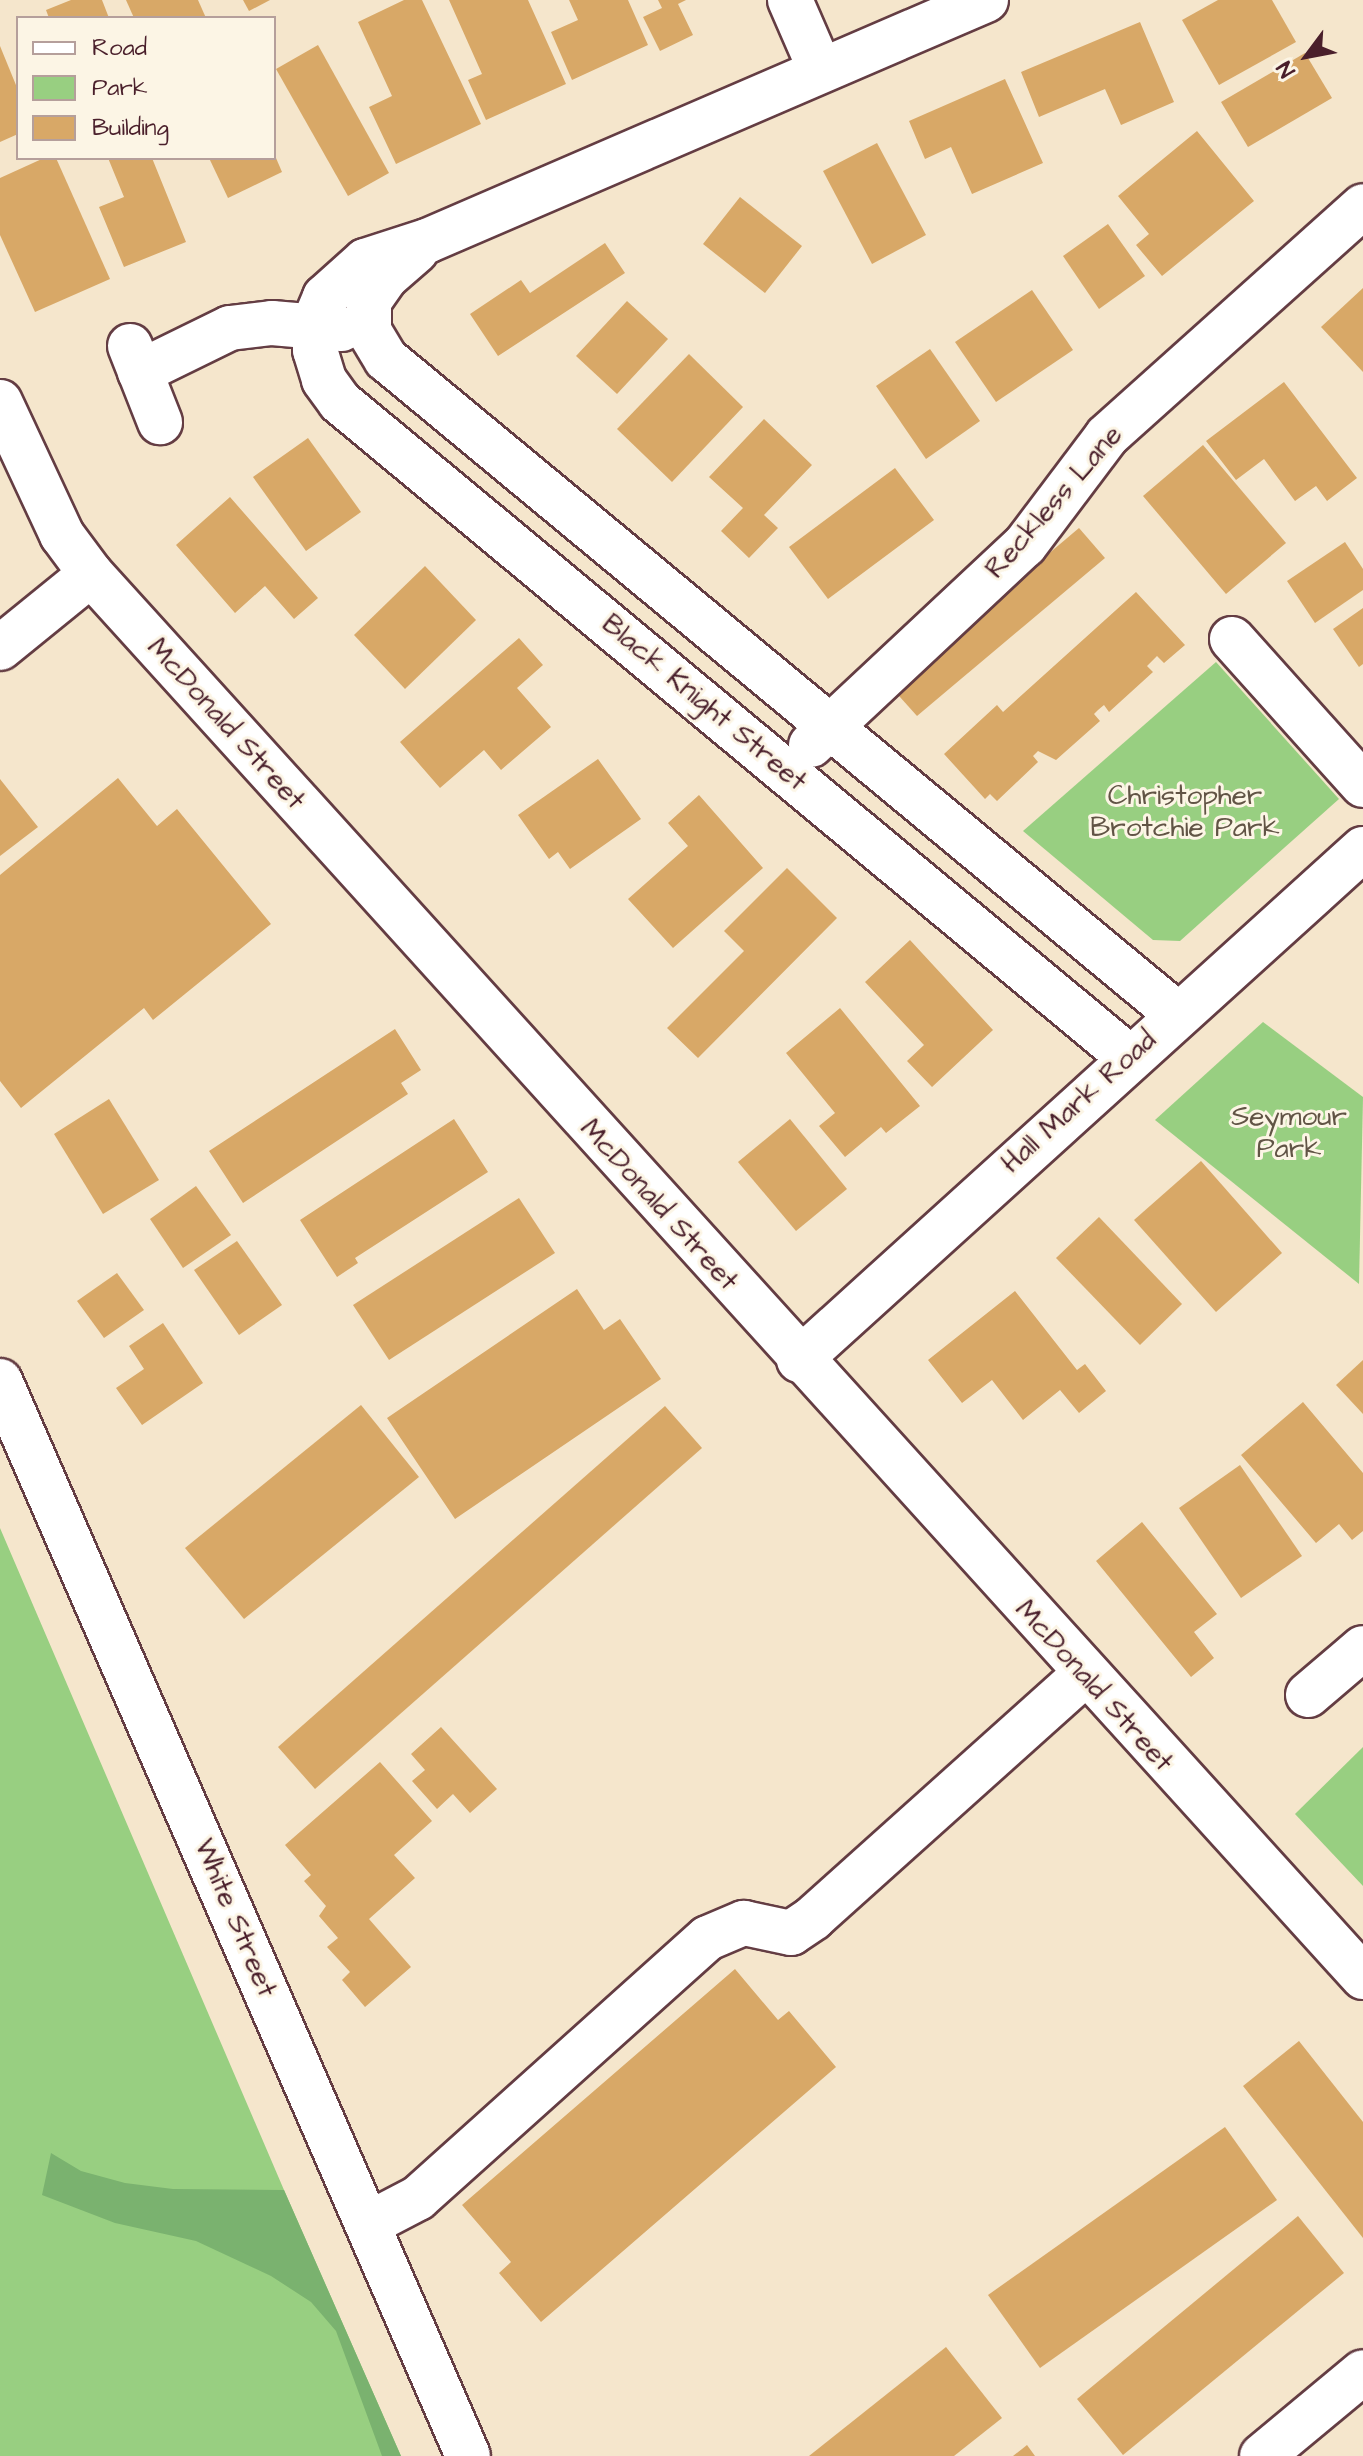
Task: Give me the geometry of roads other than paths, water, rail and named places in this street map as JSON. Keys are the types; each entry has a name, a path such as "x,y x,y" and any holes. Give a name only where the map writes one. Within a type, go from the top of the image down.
{"street":[{"path":"790,0 820,69"},
{"path":"314,328 325,297 351,269 427,241 986,0"},
{"name":"Reckless Lane","path":"788,772 829,724 1025,545 1107,436 1363,206"},
{"path":"427,241 373,293 369,331 392,364 1177,1014"},
{"path":"160,422 135,359 230,328 272,323 369,331"},
{"name":"Black Knight Street","path":"314,328 319,369 340,402 1129,1057"},
{"name":"McDonald Street","path":"0,402 62,535 91,574 1084,1675 1363,1977"},
{"path":"0,648 91,574"},
{"path":"1232,639 1363,785"},
{"name":"Hall Mark Road","path":"799,1360 1129,1057 1363,849"},
{"name":"White Street","path":"0,1381 468,2456"},
{"path":"1308,1695 1363,1648"},
{"path":"368,2224 418,2198 708,1938 744,1923 791,1933 813,1918 1084,1675"},
{"path":"1262,2456 1363,2372"}],"park label":[{"name":"Christopher Brotchie Park","path":"1185,812"},
{"name":"Seymour Park","path":"1289,1133"}]}
